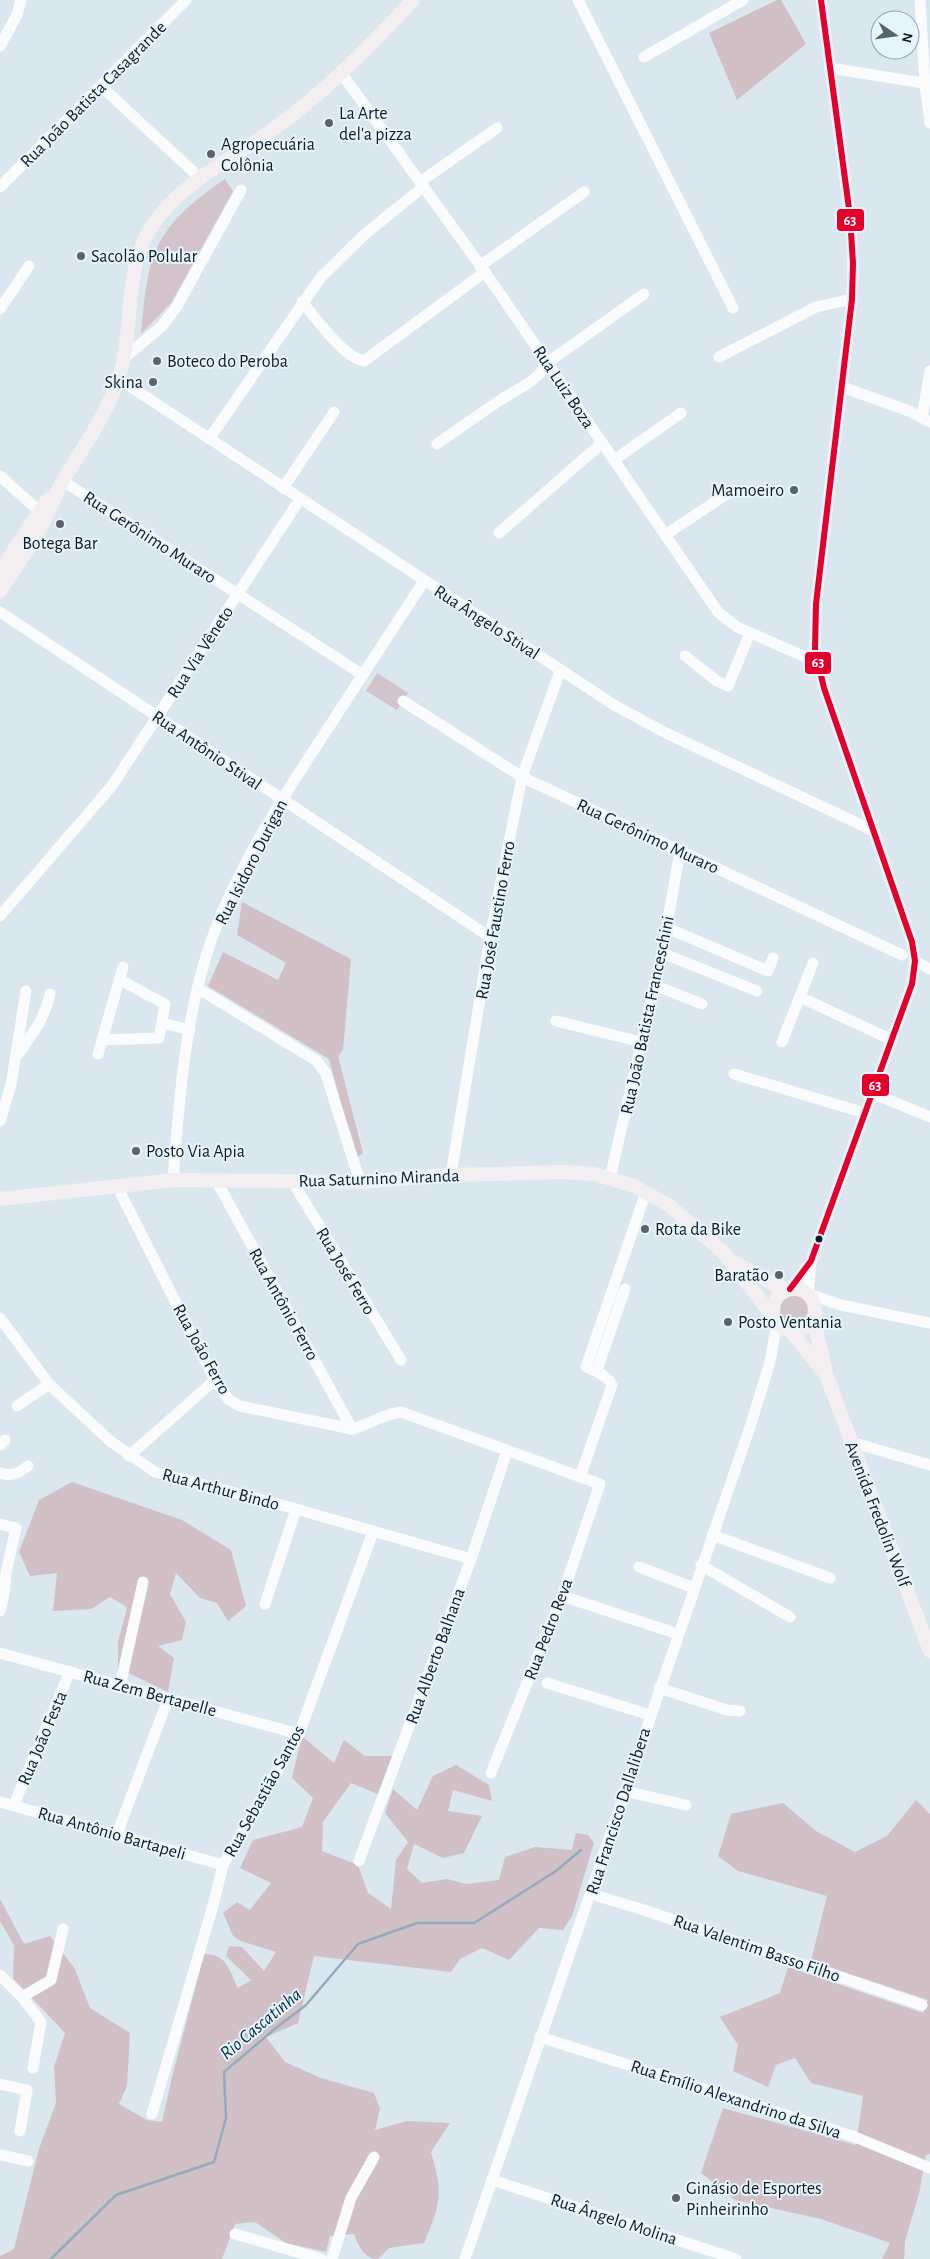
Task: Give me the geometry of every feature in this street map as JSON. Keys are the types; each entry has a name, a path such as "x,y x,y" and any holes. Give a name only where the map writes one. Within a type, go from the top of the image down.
{"main road":[{"path":"0,591 40,529 63,481 103,415 118,379 124,358 133,276 143,242 166,208 201,179 277,127 342,74 413,0"},
{"path":"0,570 39,511 63,481"},
{"name":"Rua Saturnino Miranda","path":"0,1199 173,1180 360,1182 451,1175 583,1172 610,1178 646,1192 670,1206 698,1228 730,1260 782,1325"},
{"name":"Rua Saturnino Miranda","path":"730,1260 775,1286 789,1289"},
{"path":"789,1289 797,1289 812,1305 804,1328 782,1325 774,1304 776,1298 789,1289"},
{"name":"Avenida Fredolin Wolf","path":"812,1305 827,1377 930,1651"},
{"name":"Avenida Fredolin Wolf","path":"782,1325 827,1377"}],"street":[{"path":"0,46 14,20 21,0"},
{"name":"Rua João Batista Casagrande","path":"0,187 186,0"},
{"path":"578,0 733,308"},
{"path":"644,57 743,0"},
{"path":"789,1289 811,1261 912,984 916,962 912,942 824,688 817,662 814,636 816,604 852,299 853,263 850,216 820,0"},
{"path":"920,0 930,124"},
{"path":"830,68 928,84"},
{"name":"Rua Luiz Boza","path":"342,74 548,363 718,612 730,624 817,662"},
{"path":"100,86 201,179"},
{"path":"209,439 321,277 348,250 422,184 497,128"},
{"path":"124,358 162,326 176,308 241,190"},
{"path":"302,302 345,351 358,361 364,362 584,192"},
{"path":"0,309 29,266"},
{"path":"437,444 501,399 534,380 548,363 644,294"},
{"path":"719,357 816,307 852,299"},
{"path":"842,387 926,420 930,371"},
{"name":"Rua Ângelo Stival","path":"118,379 614,705 874,832"},
{"path":"284,488 334,412"},
{"path":"614,460 682,413"},
{"path":"499,533 602,443"},
{"path":"0,476 39,511"},
{"name":"Rua Gerônimo Muraro","path":"63,481 363,675"},
{"path":"665,535 734,490"},
{"name":"Rua Via Vêneto","path":"0,916 98,804 158,717 300,499"},
{"name":"Rua Isidoro Durigan","path":"173,1180 181,1080 210,942 228,900 260,836 281,800 424,581"},
{"name":"Rua Antônio Stival","path":"0,612 490,937"},
{"path":"685,656 717,681 728,686 750,633"},
{"name":"Rua José Faustino Ferro","path":"451,1175 490,937 522,777 560,671"},
{"name":"Rua Gerônimo Muraro","path":"403,700 522,777 902,955"},
{"name":"Rua João Batista Franceschini","path":"610,1178 662,953 680,851"},
{"path":"667,928 768,971 773,958"},
{"path":"662,953 757,991"},
{"path":"916,962 930,962"},
{"path":"916,962 930,969"},
{"path":"782,1042 813,963"},
{"path":"98,1054 123,967"},
{"path":"102,1040 159,1038 165,1004 120,980"},
{"path":"654,986 702,1004"},
{"path":"199,988 317,1061 326,1074 360,1182"},
{"path":"0,1120 11,1085 26,991"},
{"path":"16,1056 47,1010 50,994"},
{"path":"800,997 892,1040"},
{"path":"556,1021 642,1042"},
{"path":"163,1023 190,1030"},
{"path":"734,1074 865,1114"},
{"path":"872,1093 930,1117"},
{"name":"Rua Antônio Ferro","path":"216,1180 352,1429"},
{"name":"Rua José Ferro","path":"292,1181 401,1360"},
{"name":"Rua João Ferro","path":"117,1186 215,1380 229,1400 240,1406 352,1429"},
{"path":"352,1429 366,1426 388,1414 401,1412 580,1477 612,1385 609,1380 598,1372 586,1367 646,1192"},
{"path":"811,1261 812,1305 841,1305 930,1323"},
{"path":"598,1372 598,1367 625,1289"},
{"name":"Rua Arthur Bindo","path":"0,1318 49,1384 129,1456 155,1472 296,1509 471,1559"},
{"name":"Rua Francisco Dallalibera","path":"465,2259 782,1325"},
{"path":"129,1456 215,1380"},
{"path":"17,1406 49,1384"},
{"path":"851,1442 930,1465"},
{"name":"Rua Alberto Balhana","path":"359,1861 471,1559 507,1451"},
{"path":"0,1472 7,1475 19,1473 28,1466"},
{"name":"Rua Pedro Reva","path":"491,1773 562,1596 600,1484 580,1477"},
{"path":"265,1604 296,1509"},
{"path":"0,1524 16,1528 3,1577 4,1595 0,1611"},
{"name":"Rua Sebastião Santos","path":"152,2114 223,1865 299,1734 373,1532"},
{"path":"712,1534 830,1578"},
{"path":"702,1565 790,1617"},
{"path":"639,1567 694,1588"},
{"path":"120,1686 142,1582"},
{"path":"562,1596 678,1634"},
{"name":"Rua Zem Bertapelle","path":"1,1655 70,1671 299,1734"},
{"name":"Rua João Festa","path":"14,1805 70,1671"},
{"path":"547,1683 650,1715"},
{"path":"659,1688 727,1710 740,1711"},
{"path":"116,1834 168,1699"},
{"path":"624,1791 686,1805"},
{"name":"Rua Antônio Bartapeli","path":"0,1802 223,1865"},
{"name":"Rua Valentim Basso Filho","path":"590,1894 644,1910 922,2005"},
{"path":"22,1997 51,1980 64,1929"},
{"path":"0,1975 22,1997 41,2022 33,2068"},
{"name":"Rua Emílio Alexandrino da Silva","path":"540,2037 855,2137 930,2168"},
{"path":"0,2084 27,2090 20,2131"},
{"path":"0,2155 28,2161"},
{"path":"332,2259 350,2198 374,2157"},
{"name":"Rua Ângelo Molina","path":"492,2180 736,2259"},
{"path":"235,2234 321,2259"}],"shaded area":[{"path":"777,0 781,0 806,44 737,100 709,33"},
{"path":"225,179 233,191 171,303 141,334 147,282 152,261 159,244 169,228 183,212"},
{"path":"377,673 408,693 397,710 366,691"},
{"path":"242,902 351,959 343,1050 338,1056 363,1153 356,1158 329,1059 208,986 223,952 278,980 286,963 237,935"},
{"path":"794,1292 801,1293 806,1297 810,1302 810,1316 806,1321 801,1325 794,1326 787,1325 782,1321 778,1316 777,1309 778,1302 782,1297 787,1293"},
{"path":"72,1482 182,1520 231,1550 246,1606 228,1621 217,1603 200,1598 176,1573 170,1594 186,1622 182,1640 158,1646 174,1658 168,1692 118,1668 118,1642 127,1607 110,1597 91,1609 53,1611 57,1573 30,1576 19,1552 39,1500"},
{"path":"302,1736 334,1763 344,1740 365,1756 398,1756 378,1794 351,1783 323,1822 322,1851 358,1865 368,1893 391,1909 396,1860 408,1842 385,1813 393,1789 417,1810 433,1776 456,1765 489,1785 492,1801 453,1790 448,1811 482,1816 464,1853 443,1858 414,1844 407,1869 422,1883 447,1879 466,1884 499,1880 505,1857 535,1847 572,1850 576,1833 588,1835 594,1843 572,1916 563,1930 539,1928 509,1960 482,1948 460,1959 451,1972 314,1956 298,2023 266,2037 285,2062 321,2078 374,2093 380,2109 375,2130 407,2121 450,2123 431,2152 439,2189 437,2208 424,2243 389,2248 378,2259 365,2254 354,2234 330,2236 326,2252 286,2243 255,2222 235,2224 222,2259 0,2259 0,2256 14,2249 39,2149 56,2103 54,2067 65,2033 13,1978 14,1945 0,1921 0,1899 24,1944 50,1936 75,1969 90,2008 130,2033 127,2086 119,2104 147,2120 162,2122 204,1954 223,1960 238,1988 251,1980 226,1956 229,1946 242,1947 264,1971 276,1952 241,1941 233,1936 223,1913 237,1902 250,1910 271,1883 240,1868 253,1840 302,1827 313,1798 292,1778"},
{"path":"916,1800 930,1814 930,2154 926,2155 919,2194 905,2241 904,2259 882,2259 890,2243 821,2219 735,2200 701,2173 723,2108 856,2145 863,2096 811,2083 795,2058 776,2065 768,2087 733,2071 738,2045 720,2017 780,1993 788,1967 923,2013 928,2000 811,1961 827,1896 738,1871 718,1856 731,1814 783,1803 816,1831 855,1852 887,1836"}],"waterway":[{"name":"Rio Cascatinha","path":"51,2259 116,2195 214,2162 226,2118 224,2072 306,2005 358,1944 417,1923 474,1923 556,1871 581,1850"}],"transit line":[{"name":"63","path":"790,1289 811,1261 912,984 915,961 912,942 824,688 815,649 816,604 852,299 853,263 850,216 821,0"}],"place":[{"name":"La Arte del'a pizza","path":"329,123"},
{"name":"Agropecuária Colônia","path":"211,154"},
{"name":"Sacolão Polular","path":"81,256"},
{"name":"Boteco do Peroba","path":"157,361"},
{"name":"Skina","path":"153,382"},
{"name":"Mamoeiro","path":"794,490"},
{"name":"Botega Bar","path":"60,524"},
{"name":"Posto Via Apia","path":"136,1151"},
{"name":"Rota da Bike","path":"645,1229"},
{"name":"Baratão","path":"779,1275"},
{"name":"Posto Ventania","path":"728,1322"},
{"name":"Ginásio de Esportes Pinheirinho","path":"676,2198"}]}
